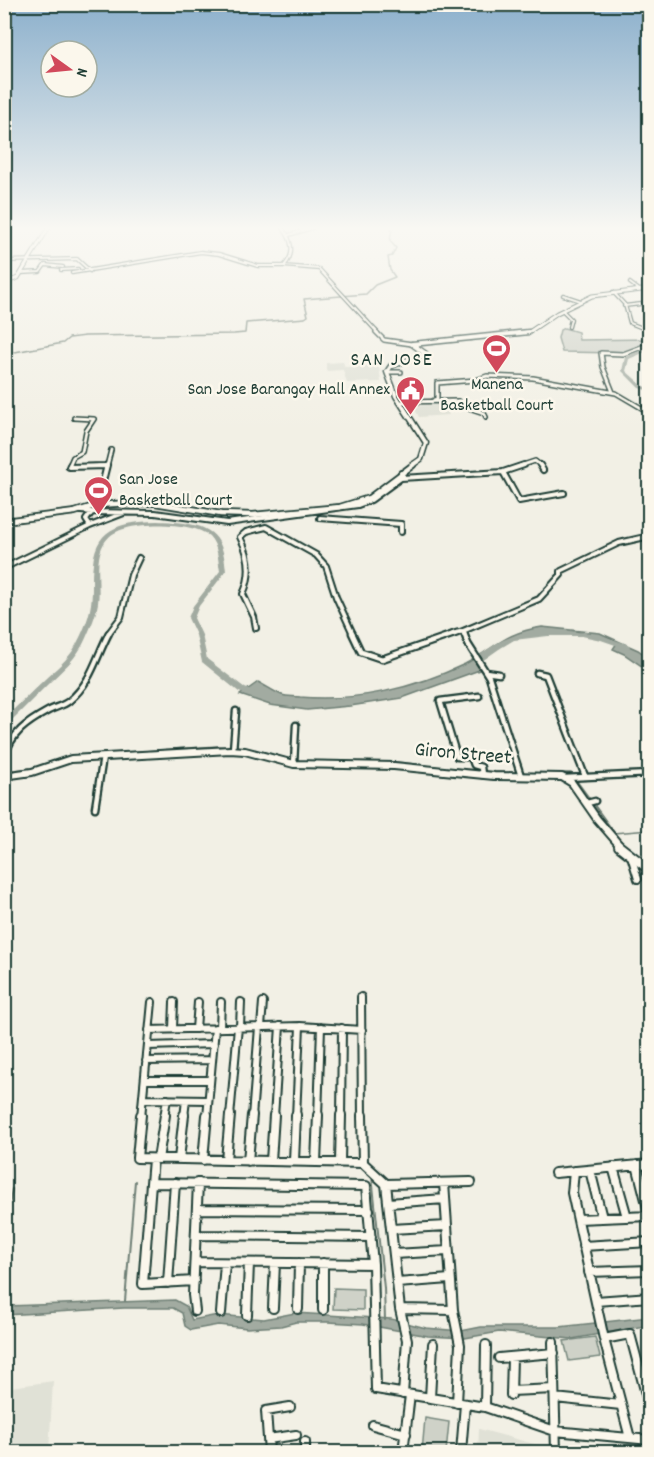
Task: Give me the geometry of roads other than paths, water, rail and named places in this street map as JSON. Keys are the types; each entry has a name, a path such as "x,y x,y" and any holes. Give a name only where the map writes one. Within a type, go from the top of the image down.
{"street":[{"path":"342,295 384,340 412,344 531,334 563,311 603,295"},
{"path":"563,295 581,302"},
{"path":"613,295 617,302 625,308 630,323 650,331"},
{"path":"625,308 650,303"},
{"path":"563,311 571,319 569,327"},
{"path":"4,521 80,511 97,506 155,503 234,514 283,514 358,507 422,459 425,451 426,443 391,386 387,372 391,366 426,354 412,344"},
{"path":"613,392 603,367 601,353 623,354 650,344"},
{"path":"387,372 400,372"},
{"path":"434,400 437,399 437,383 476,380 487,376 533,378 613,392 650,413"},
{"path":"400,402 434,400 460,402 464,406 484,413 486,417"},
{"path":"74,418 94,418 86,431 82,452 73,457 69,467 105,466"},
{"path":"97,506 105,466 111,450"},
{"path":"401,476 503,472 535,461 543,470"},
{"path":"503,472 515,498 519,501 564,493"},
{"path":"358,507 359,520"},
{"path":"80,511 155,513 227,523 266,519 283,514"},
{"path":"90,526 87,520 92,512"},
{"path":"4,568 90,526 126,512"},
{"path":"320,518 402,524 401,532"},
{"path":"266,519 269,528"},
{"path":"256,628 255,617 243,594 250,578 248,553 240,537 246,532 269,528 316,555 326,566 336,597 361,652 382,659 463,631 539,599 561,575 561,571 619,543 650,536"},
{"path":"4,757 10,740 49,710 68,702 90,679 108,635 122,617 130,575 139,558"},
{"path":"463,631 485,670 520,774"},
{"path":"485,670 499,674"},
{"path":"537,673 546,675 585,776"},
{"path":"478,696 440,701 457,757 471,757 474,765 481,767 482,773"},
{"path":"234,748 232,740 236,711"},
{"path":"296,725 298,763"},
{"name":"Giron Street","path":"4,776 32,772 54,761 73,757 103,758 234,748 298,763 394,763 482,773 570,777"},
{"path":"95,808 103,758"},
{"path":"570,777 650,774"},
{"path":"570,777 590,802 616,843 632,860 650,870"},
{"path":"632,860 638,879"},
{"path":"362,997 363,1163"},
{"path":"152,1002 137,1158 363,1163 386,1184 400,1309 407,1340 404,1452"},
{"path":"173,1029 174,1002"},
{"path":"196,1029 198,1002"},
{"path":"203,1160 212,1060 221,1002"},
{"path":"225,1160 241,1002"},
{"path":"248,1161 263,1002"},
{"path":"271,1161 280,1026"},
{"path":"149,1030 300,1026 362,1030"},
{"path":"294,1161 300,1026"},
{"path":"316,1162 321,1027"},
{"path":"340,1162 342,1028"},
{"path":"148,1046 214,1044"},
{"path":"146,1061 212,1060"},
{"path":"144,1080 210,1080"},
{"path":"143,1099 208,1100"},
{"path":"167,1099 151,1183 143,1284 194,1281"},
{"path":"179,1159 186,1100"},
{"path":"555,1173 650,1164"},
{"path":"578,1219 649,1216 638,1165"},
{"path":"613,1167 627,1217"},
{"path":"590,1170 602,1218"},
{"path":"574,1171 572,1193 604,1339 630,1438"},
{"path":"386,1184 471,1182"},
{"path":"151,1183 366,1186 374,1264 376,1389 485,1407 513,1414 555,1431 650,1440"},
{"path":"168,1283 175,1183"},
{"path":"444,1183 450,1279 459,1345 461,1452"},
{"path":"195,1311 198,1184"},
{"path":"388,1203 445,1199"},
{"path":"197,1209 369,1210"},
{"path":"391,1229 447,1226"},
{"path":"196,1235 371,1236"},
{"path":"584,1246 650,1242"},
{"path":"394,1254 448,1251"},
{"path":"195,1262 374,1264"},
{"path":"221,1312 225,1263"},
{"path":"247,1315 249,1263"},
{"path":"273,1308 275,1263"},
{"path":"298,1309 299,1263"},
{"path":"323,1263 323,1310"},
{"path":"589,1272 650,1270"},
{"path":"397,1283 450,1279"},
{"path":"596,1301 650,1297"},
{"path":"400,1309 453,1310"},
{"path":"604,1339 630,1334 650,1409"},
{"path":"553,1342 556,1452"},
{"path":"430,1398 433,1344"},
{"path":"485,1407 486,1345"},
{"path":"499,1358 554,1353"},
{"path":"512,1357 511,1393 554,1394 621,1405"},
{"path":"269,1452 266,1411 290,1407"},
{"path":"373,1425 406,1434"},
{"path":"268,1439 296,1435"},
{"path":"304,1452 305,1443"}],"waterway":[{"path":"4,354 63,343 69,338 85,336 245,333 246,323 305,318 308,316 304,299 354,295"},
{"path":"650,311 642,318 650,325"},
{"path":"650,348 627,358 624,371 641,387 650,390"},
{"path":"4,723 68,662 79,647 94,605 97,552 101,543 116,529 142,523 187,526 200,529 213,536 219,550 223,571 196,606 191,618 199,635 204,660 242,690 254,695"},
{"path":"473,664 512,639 548,634 582,634 627,647"},
{"path":"613,833 650,830"},
{"path":"372,1176 384,1288 385,1320"},
{"path":"125,1301 135,1181"},
{"path":"7,1217 12,1189"}],"place":[{"name":"Manena Basketball Court","path":"497,374"},
{"name":"San Jose Barangay Hall Annex","path":"411,416"},
{"name":"San Jose Basketball Court","path":"98,516"}],"district":[{"name":"SAN JOSE","path":"392,361"}]}
